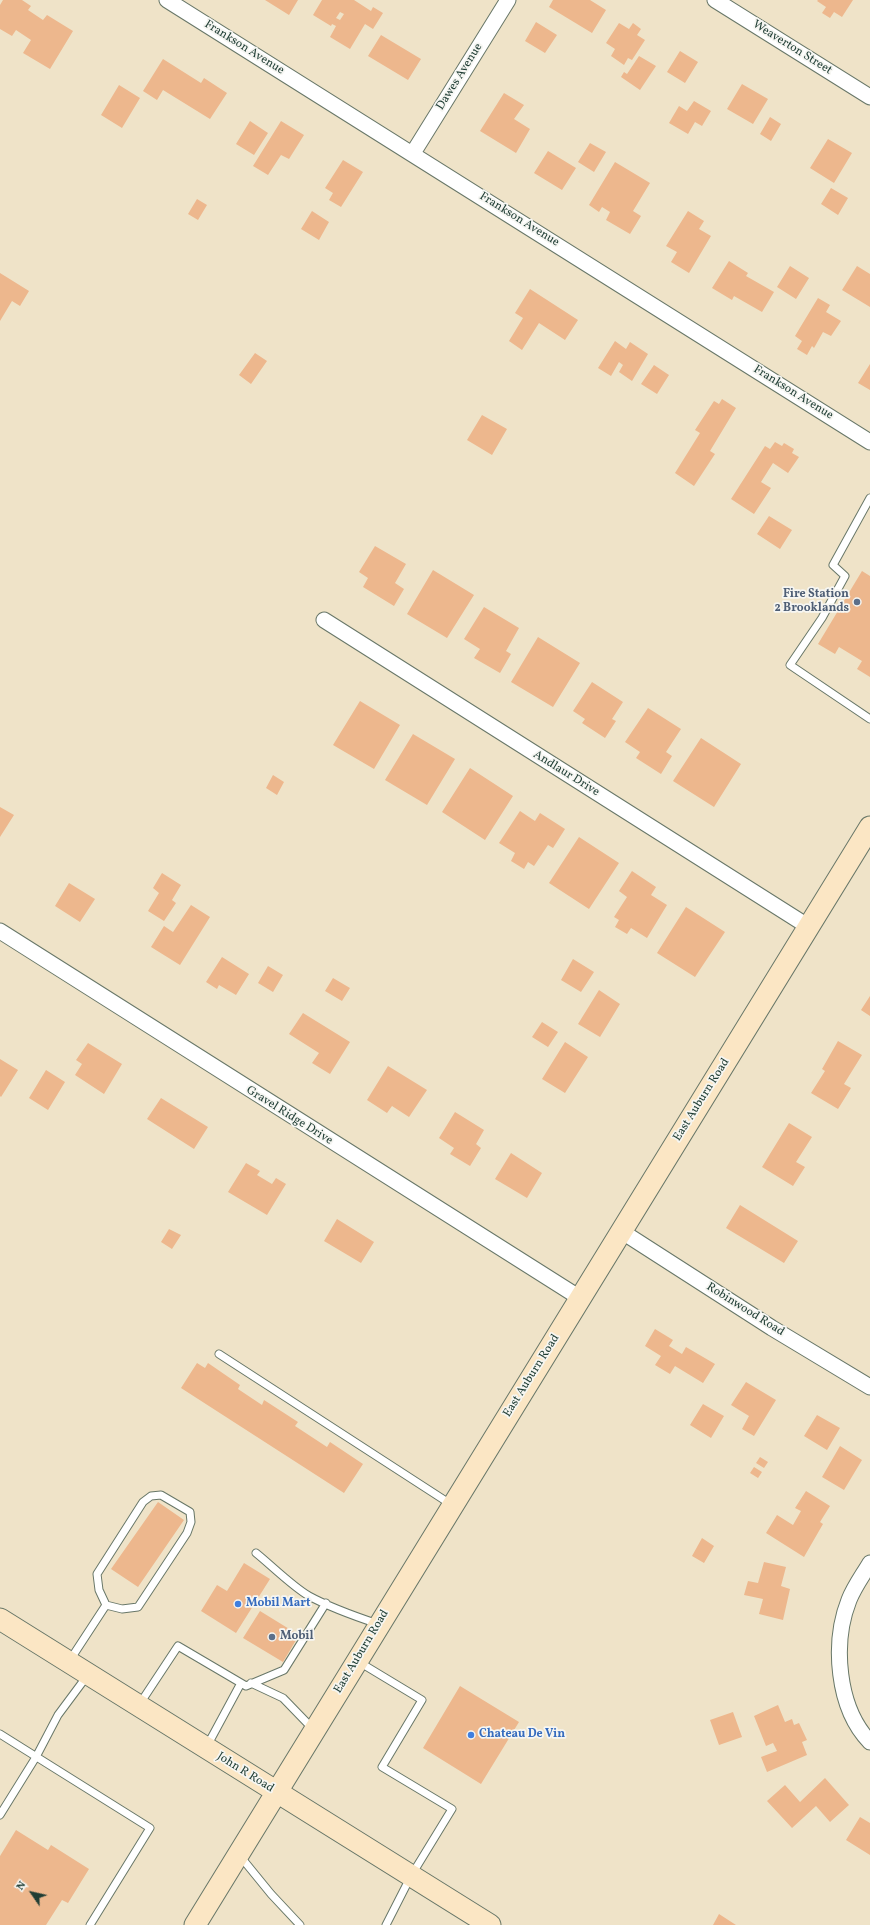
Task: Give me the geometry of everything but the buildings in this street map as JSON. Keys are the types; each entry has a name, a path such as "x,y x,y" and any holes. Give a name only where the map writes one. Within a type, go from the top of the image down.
{"main road":[{"name":"East Auburn Road","path":"195,1925 378,1624 870,827"},
{"name":"John R Road","path":"0,1619 411,1876 482,1923"}],"street":[{"name":"Frankson Avenue","path":"167,0 870,442"},
{"name":"Dawes Avenue","path":"412,153 508,0"},
{"name":"Weaverton Street","path":"714,0 870,97"},
{"name":"Andlaur Drive","path":"324,620 809,927"},
{"name":"Gravel Ridge Drive","path":"0,931 580,1298"},
{"name":"Robinwood Road","path":"620,1231 772,1328 870,1387"},
{"path":"870,1563 849,1600 842,1626 839,1646 840,1673 844,1693 852,1714 870,1742"}],"lane":[{"path":"870,498 833,565 845,576 822,618 790,665 870,719"},
{"path":"219,1354 452,1505"},
{"path":"161,1495 190,1512 191,1522 187,1533 138,1607 122,1609 106,1605 99,1590 97,1574 143,1502 151,1496 161,1495"},
{"path":"256,1553 308,1596 326,1603 336,1610 378,1624"},
{"path":"138,1706 178,1646 246,1686 284,1670 326,1603"},
{"path":"69,1662 106,1605"},
{"path":"356,1660 422,1700 382,1767 452,1809 411,1876 386,1925"},
{"path":"0,1815 36,1757 58,1715 88,1674"},
{"path":"205,1748 241,1683"},
{"path":"251,1683 283,1698 314,1730"},
{"path":"0,1734 150,1828 90,1925"},
{"path":"239,1854 298,1925"}],"place":[{"name":"Fire Station 2 Brooklands","path":"857,602"},
{"name":"Mobil Mart","path":"238,1604"},
{"name":"Mobil","path":"272,1637"},
{"name":"Chateau De Vin","path":"471,1735"}]}
